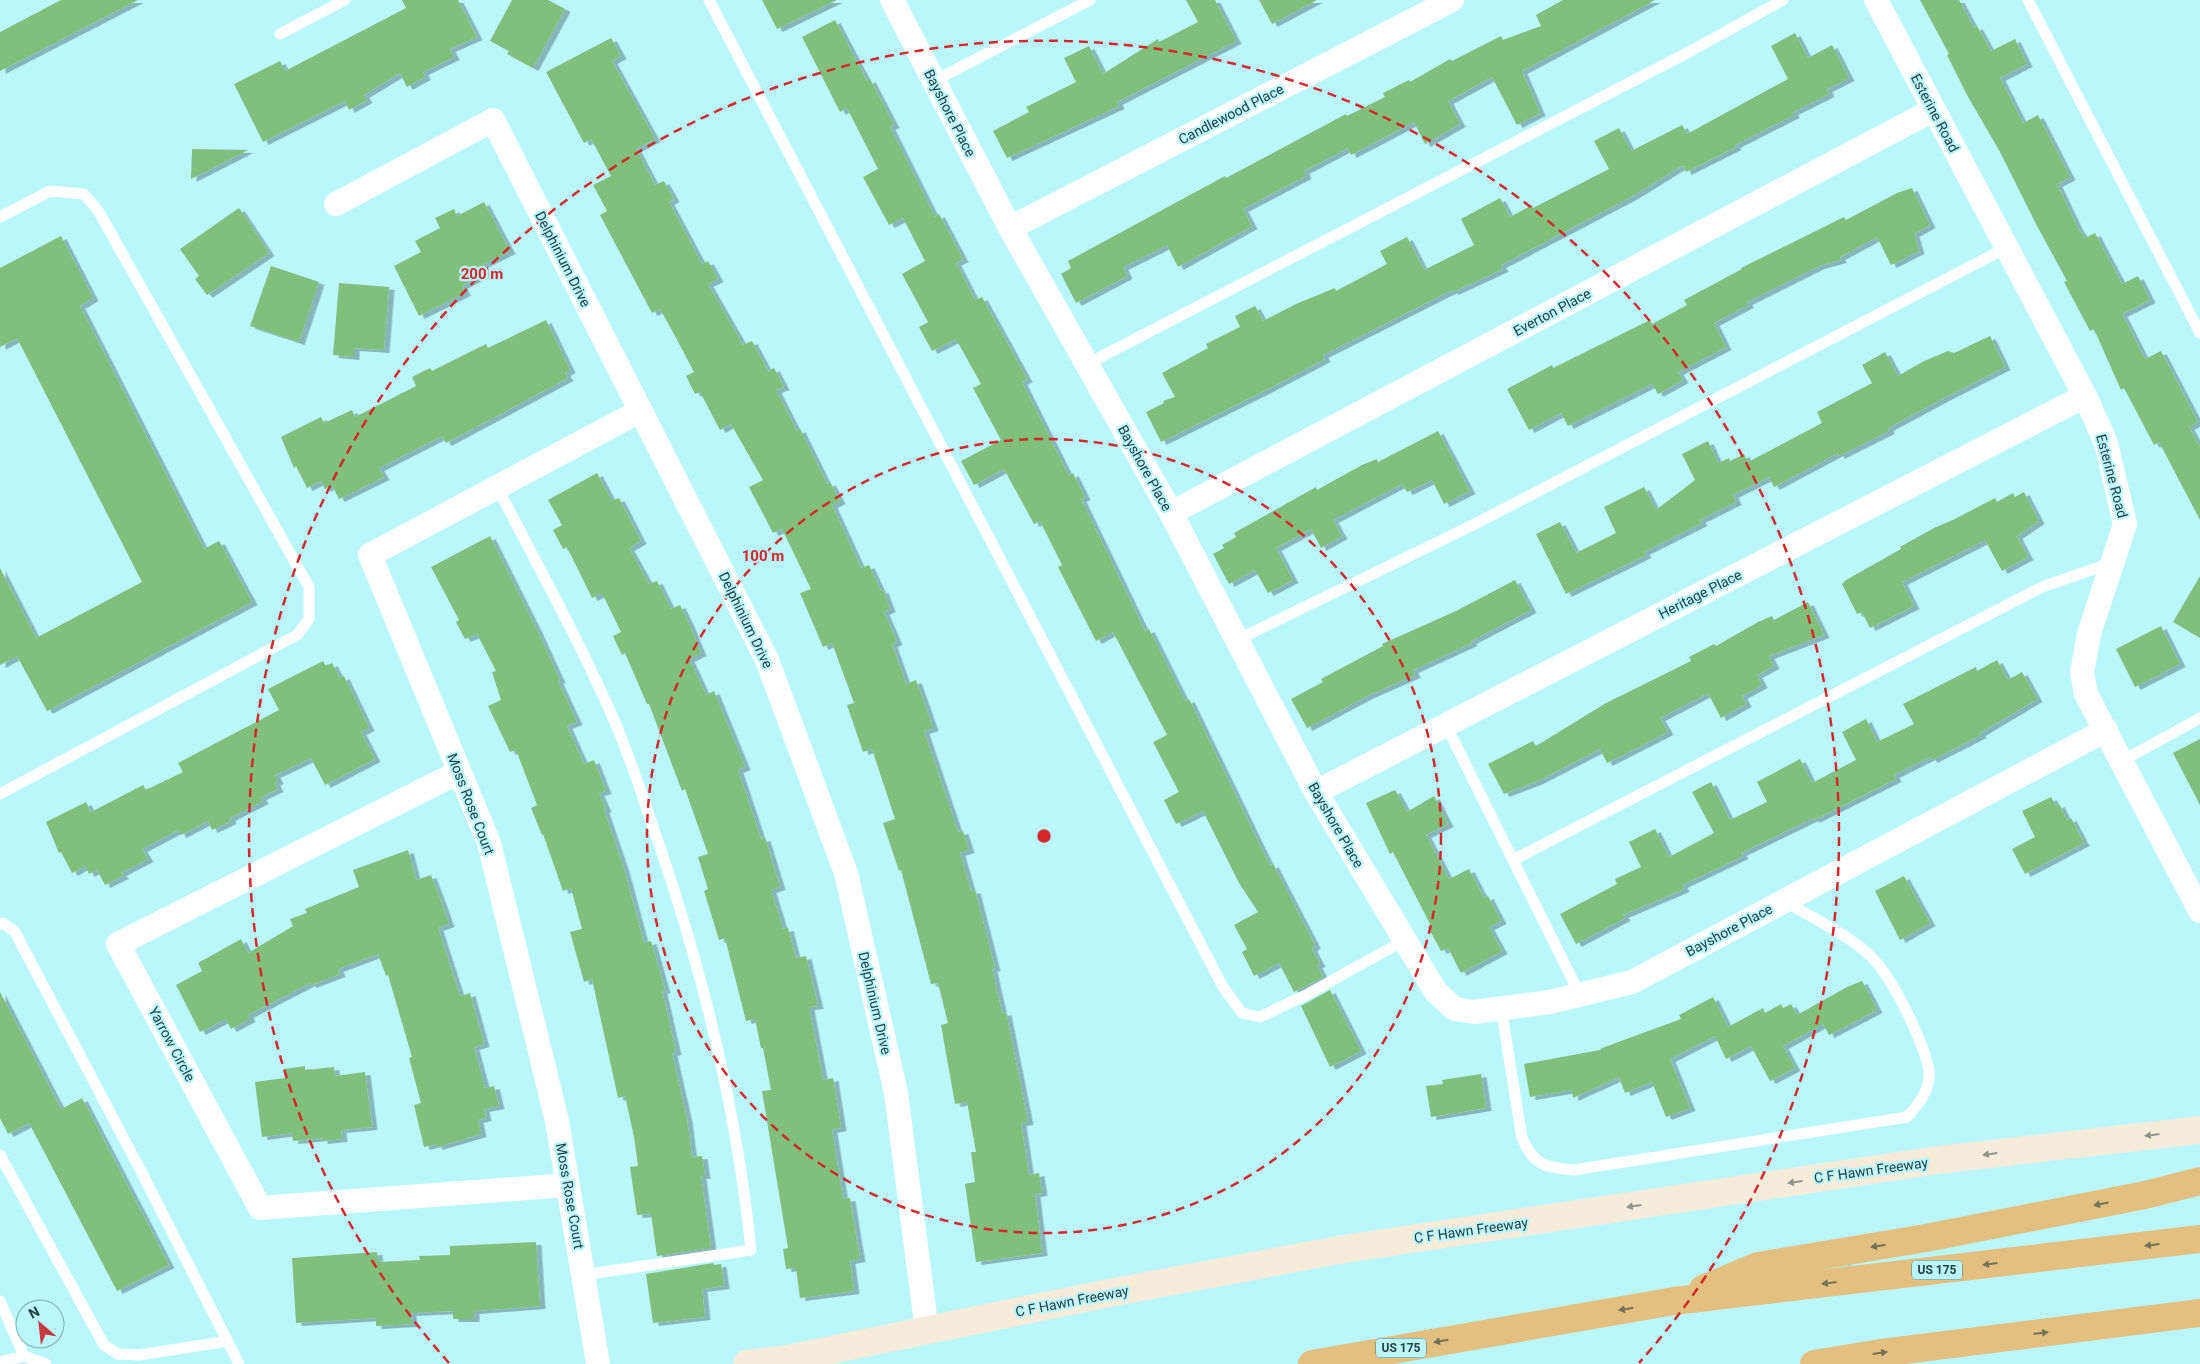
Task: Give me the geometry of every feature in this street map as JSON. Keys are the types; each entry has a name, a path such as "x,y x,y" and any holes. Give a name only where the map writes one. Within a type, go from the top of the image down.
{"highway":[{"path":"1674,1301 1758,1266 1926,1238 2145,1195 2200,1181"},
{"name":"US 175","path":"1312,1364 1674,1301 2200,1239"},
{"path":"1814,1364 1881,1353 2200,1313"}],"main road":[{"name":"C F Hawn Freeway","path":"747,1364 787,1358 1109,1293 1344,1249 1938,1160 2200,1130"}],"street":[{"name":"Bayshore Place","path":"892,0 1010,228 1171,513 1316,792 1436,992 1455,1009 1474,1012 1550,1002 1632,982 2106,730"},
{"name":"Candlewood Place","path":"1010,228 1452,0"},
{"name":"Esterine Road","path":"1876,0 2085,396 2106,443 2125,524 2089,634 2082,672 2086,694 2200,912"},
{"name":"Everton Place","path":"1171,513 1933,110"},
{"name":"Delphinium Drive","path":"336,204 493,120 767,660 846,873 896,1094 926,1331"},
{"name":"Heritage Place","path":"1316,792 2085,396"},
{"name":"Moss Rose Court","path":"598,1364 557,1121 489,843 370,555 640,411"},
{"name":"Yarrow Circle","path":"459,772 118,944 260,1208 568,1186"}],"lane":[{"path":"280,34 345,0"},
{"path":"709,0 1223,987 1242,1013 1260,1017 1306,995 1405,940"},
{"path":"934,81 1090,0"},
{"path":"1087,364 1680,56 1783,0"},
{"path":"2028,0 2200,333"},
{"path":"0,217 50,191 84,194 99,212 309,587 309,619 297,635 0,794"},
{"path":"1237,640 1471,526 2006,248"},
{"path":"497,487 574,635 614,721 681,910 704,990 734,1124 744,1186 751,1250 583,1275"},
{"path":"1513,860 2042,587 2112,563"},
{"path":"2122,761 2200,718"},
{"path":"1446,725 1580,995"},
{"path":"1501,1008 1522,1138 1528,1152 1538,1163 1551,1168 1574,1170 1907,1117 1920,1103 1929,1078 1927,1059 1914,1027 1886,974 1866,952 1849,939 1783,901"},
{"path":"0,924 3,923 15,932 143,1175 239,1364"},
{"path":"0,1155 104,1345 118,1354 139,1355 228,1342"},
{"path":"0,1301 24,1356"},
{"path":"0,1362 24,1356 46,1364"}],"building":[{"path":"61,0 138,0 0,71 0,32"},
{"path":"402,0 458,0 477,37 450,49 454,57 423,72 425,77 407,87 400,73 364,95 367,100 349,110 345,101 263,142 234,84 280,61 285,71 406,8"},
{"path":"512,0 548,0 565,9 533,68 507,54 509,51 490,41"},
{"path":"762,0 837,0 777,29"},
{"path":"1186,0 1215,0 1236,41 1117,102 1119,106 1007,158 993,131 1029,112 1026,107 1076,82 1064,58 1089,46 1103,74 1158,39 1159,42 1198,22"},
{"path":"1259,0 1317,0 1272,24"},
{"path":"1563,0 1655,0 1522,71 1540,113 1517,125 1492,77 1448,101 1460,124 1425,144 1414,122 1351,155 1348,148 1304,171 1306,176 1243,209 1252,226 1178,267 1167,245 1123,267 1127,276 1076,303 1061,274 1071,268 1068,261 1225,176 1226,178 1346,114 1347,116 1385,97 1383,93 1409,80 1410,82 1450,59 1452,61 1501,36 1503,40 1541,26 1536,15"},
{"path":"1920,0 1959,0 1974,28 1977,26 1991,51 2015,39 2027,64 2000,78 2023,123 2038,115 2070,177 2057,184 2078,228 2085,238 2095,233 2122,284 2138,276 2150,300 2122,314 2145,359 2161,351 2198,422 2189,427 2200,447 2200,520 2159,442 2154,445 2124,388 2121,390 2094,329 2090,331 2064,282 2067,281 2000,152 1967,95 1947,55 1949,54"},
{"path":"835,20 867,81 870,79 894,125 890,127 935,217 939,214 963,259 956,263 975,300 982,297 1027,379 1022,382 1069,476 1073,473 1085,497 1081,499 1145,631 1149,629 1185,701 1189,699 1270,866 1273,864 1315,945 1312,949 1320,964 1317,965 1323,977 1294,992 1279,963 1254,976 1242,952 1247,949 1234,925 1258,912 1239,883 1203,811 1176,824 1164,800 1179,792 1153,742 1167,735 1113,632 1096,641 1058,567 1062,565 1040,521 1034,524 1004,469 974,485 961,461 1001,440 973,388 981,384 956,339 932,351 919,327 928,322 902,274 925,261 903,218 889,225 863,177 878,169 847,108 840,112 802,37"},
{"path":"1795,33 1808,58 1832,45 1849,78 1827,89 1829,94 1793,112 1794,115 1735,145 1736,147 1686,172 1683,165 1631,197 1501,265 1503,269 1453,292 1452,290 1323,355 1325,359 1161,442 1146,412 1164,403 1163,401 1175,397 1162,373 1208,348 1206,344 1240,327 1235,316 1255,306 1263,321 1296,304 1335,288 1336,291 1387,264 1380,251 1407,237 1424,270 1474,245 1461,219 1500,198 1510,217 1532,205 1533,208 1609,169 1594,141 1619,128 1631,151 1682,125 1687,134 1788,79 1771,46"},
{"path":"611,38 621,56 612,61 655,139 636,149 655,185 664,181 674,199 669,202 702,264 708,261 718,279 708,284 743,345 752,341 768,371 774,368 784,387 776,390 797,431 800,429 827,484 830,482 840,501 832,505 861,568 869,565 881,591 883,590 890,609 884,612 897,642 892,644 906,684 916,680 925,705 933,728 924,731 958,832 963,831 969,850 960,853 971,891 975,890 995,968 992,969 1002,1013 1006,1012 1028,1122 1021,1123 1029,1175 1039,1173 1042,1193 1035,1194 1042,1253 976,1262 965,1184 975,1182 971,1152 976,1152 967,1102 955,1104 941,1025 948,1023 938,983 931,984 901,870 899,871 883,823 895,819 872,749 863,752 847,705 854,703 832,643 823,647 800,593 811,589 782,529 773,533 749,487 763,480 731,424 720,430 700,392 695,394 686,376 694,372 674,334 660,309 652,313 600,215 607,211 593,185 611,176 591,139 584,143 546,72"},
{"path":"192,149 248,150 191,179"},
{"path":"1912,188 1930,225 1914,234 1919,251 1891,265 1877,237 1840,257 1841,260 1819,266 1747,302 1748,305 1714,323 1726,347 1678,372 1683,380 1658,394 1652,384 1568,426 1561,413 1529,430 1507,389 1552,365 1553,368 1650,320 1652,324 1687,305 1684,300 1741,268 1844,217 1846,220 1897,193"},
{"path":"484,202 510,251 482,265 486,273 462,286 465,293 419,316 394,266 421,252 415,241 440,228 435,218 454,209 457,216"},
{"path":"239,208 269,253 207,295 195,279 199,276 180,249"},
{"path":"61,236 93,298 80,306 204,549 219,541 252,602 47,711 17,656 0,665 0,568 36,638 142,582 17,338 0,347 0,268"},
{"path":"271,266 319,282 299,342 250,326"},
{"path":"339,283 389,287 384,350 354,348 354,357 333,355"},
{"path":"546,320 570,370 565,373 568,378 446,443 442,436 379,468 384,477 339,499 332,485 325,489 321,481 307,488 296,466 294,468 281,437 321,417 324,423 352,410 355,417 416,386 412,377 430,368 432,371 486,344 488,348"},
{"path":"1990,336 2005,367 1888,428 1889,431 1839,456 1838,453 1774,487 1769,477 1733,495 1736,502 1700,520 1702,523 1644,552 1646,555 1566,594 1536,534 1560,522 1576,553 1616,533 1604,507 1644,487 1656,510 1695,480 1682,454 1708,441 1718,463 1729,458 1730,461 1744,454 1748,462 1822,423 1817,412 1872,383 1862,365 1885,352 1898,376 1922,362 1948,351 1954,353"},
{"path":"1438,431 1470,491 1444,504 1432,480 1407,492 1402,484 1333,520 1342,536 1321,548 1311,529 1276,548 1293,580 1268,593 1255,570 1229,584 1213,554 1224,548 1222,545 1236,537 1234,533 1316,487 1317,490 1362,465 1377,459 1378,462"},
{"path":"597,473 612,501 619,498 641,541 629,548 649,584 657,581 671,609 680,605 690,626 701,653 689,659 706,695 714,691 745,767 738,770 761,839 765,838 780,887 771,890 783,929 788,928 796,958 806,956 818,1006 809,1007 823,1080 833,1078 841,1128 832,1130 843,1199 850,1198 860,1259 850,1261 854,1291 800,1298 796,1268 786,1269 783,1249 788,1248 762,1091 771,1090 755,1019 746,1021 725,938 719,940 704,891 708,889 698,857 708,854 685,789 682,791 649,704 647,704 625,653 622,655 613,636 621,632 602,593 592,598 567,547 563,549 553,530 562,525 548,500"},
{"path":"2024,492 2039,521 2017,536 2028,557 2002,571 1985,540 1902,582 1914,606 1870,628 1862,612 1857,614 1842,584 1846,580 1934,528 1995,498 1997,502 2013,493 2015,497"},
{"path":"490,536 560,680 558,681 577,722 567,726 584,764 594,760 606,791 599,793 606,809 604,810 624,869 644,943 651,941 665,990 662,991 676,1052 672,1053 687,1119 692,1157 702,1156 705,1176 701,1176 711,1248 657,1256 651,1214 637,1215 630,1167 638,1166 634,1137 625,1096 618,1098 592,979 584,982 570,932 582,929 571,888 563,891 543,834 531,808 537,805 516,750 510,752 488,706 501,700 492,672 496,671 477,634 465,639 456,622 459,620 431,567"},
{"path":"2200,576 2200,638 2173,622"},
{"path":"1515,580 1531,610 1471,641 1472,643 1413,670 1415,675 1369,695 1307,728 1291,699 1323,682 1321,679 1383,646 1382,644 1456,611"},
{"path":"1808,602 1824,635 1769,656 1774,666 1757,675 1762,685 1742,696 1746,704 1721,718 1708,693 1660,718 1668,732 1607,763 1600,749 1538,781 1504,794 1488,764 1533,741 1536,746 1606,703 1691,661 1689,657 1714,644 1716,646 1758,622 1772,616 1774,620"},
{"path":"2161,626 2180,664 2135,687 2116,649"},
{"path":"1997,660 2008,680 2022,672 2037,699 1980,733 1981,735 1932,760 1930,757 1894,775 1896,779 1814,820 1813,818 1741,853 1743,856 1682,885 1684,889 1623,915 1625,918 1576,944 1560,914 1617,884 1615,879 1641,867 1629,842 1655,829 1669,857 1714,833 1692,792 1711,782 1730,820 1767,802 1757,782 1800,759 1812,783 1856,760 1842,732 1866,719 1877,742 1914,724 1903,704 1976,667 1977,671"},
{"path":"323,661 326,666 332,663 340,678 344,676 369,728 361,732 375,759 325,785 311,758 275,775 278,781 275,783 278,789 261,797 263,801 230,818 231,821 212,830 208,821 181,835 178,830 142,849 148,859 121,873 123,876 105,885 97,870 89,874 85,866 72,873 61,852 59,853 46,822 86,802 91,812 143,785 146,790 183,772 178,763 279,710 268,689"},
{"path":"2200,739 2200,805 2173,753"},
{"path":"1395,790 1407,812 1434,796 1448,824 1426,835 1449,879 1469,869 1484,898 1488,896 1501,921 1489,927 1502,951 1461,973 1448,948 1441,951 1428,927 1431,926 1393,852 1390,854 1366,803"},
{"path":"2051,797 2056,806 2059,804 2067,820 2071,818 2084,843 2025,874 2012,849 2035,837 2022,811"},
{"path":"408,850 416,880 431,875 442,904 449,924 438,928 460,996 470,993 484,1044 474,1047 485,1088 494,1086 499,1106 484,1109 486,1118 478,1120 481,1134 437,1147 436,1144 424,1147 414,1105 421,1103 409,1058 412,1057 388,975 386,976 378,954 338,969 340,974 311,985 310,983 248,1015 250,1019 231,1029 226,1019 200,1032 176,985 202,971 198,963 241,939 248,953 293,926 290,919 307,913 305,909 359,887 353,870"},
{"path":"1904,876 1930,923 1900,940 1875,891"},
{"path":"1862,981 1877,1010 1829,1035 1823,1024 1783,1046 1795,1068 1770,1081 1751,1046 1726,1059 1715,1036 1670,1059 1690,1108 1666,1117 1652,1082 1625,1093 1619,1077 1573,1098 1572,1090 1530,1097 1524,1064 1600,1050 1681,1019 1679,1015 1713,997 1728,1027 1763,1008 1765,1013 1781,1004 1783,1008 1791,1004 1797,1015 1847,987"},
{"path":"1330,990 1361,1051 1330,1067 1301,1006"},
{"path":"0,992 61,1109 82,1098 169,1265 117,1291 29,1123 8,1134 0,1118"},
{"path":"305,1066 305,1070 334,1067 335,1076 365,1072 372,1127 341,1130 342,1139 322,1141 322,1138 293,1141 292,1133 262,1137 255,1082 285,1078 284,1069"},
{"path":"1481,1074 1486,1108 1431,1117 1426,1086 1443,1084 1442,1080"},
{"path":"536,1242 540,1306 474,1311 474,1319 453,1319 453,1311 411,1313 412,1324 376,1326 376,1318 296,1323 292,1258 377,1252 378,1262 420,1260 419,1256 450,1255 450,1246"},
{"path":"713,1263 714,1265 721,1264 724,1286 702,1289 705,1317 653,1323 646,1274"}]}
